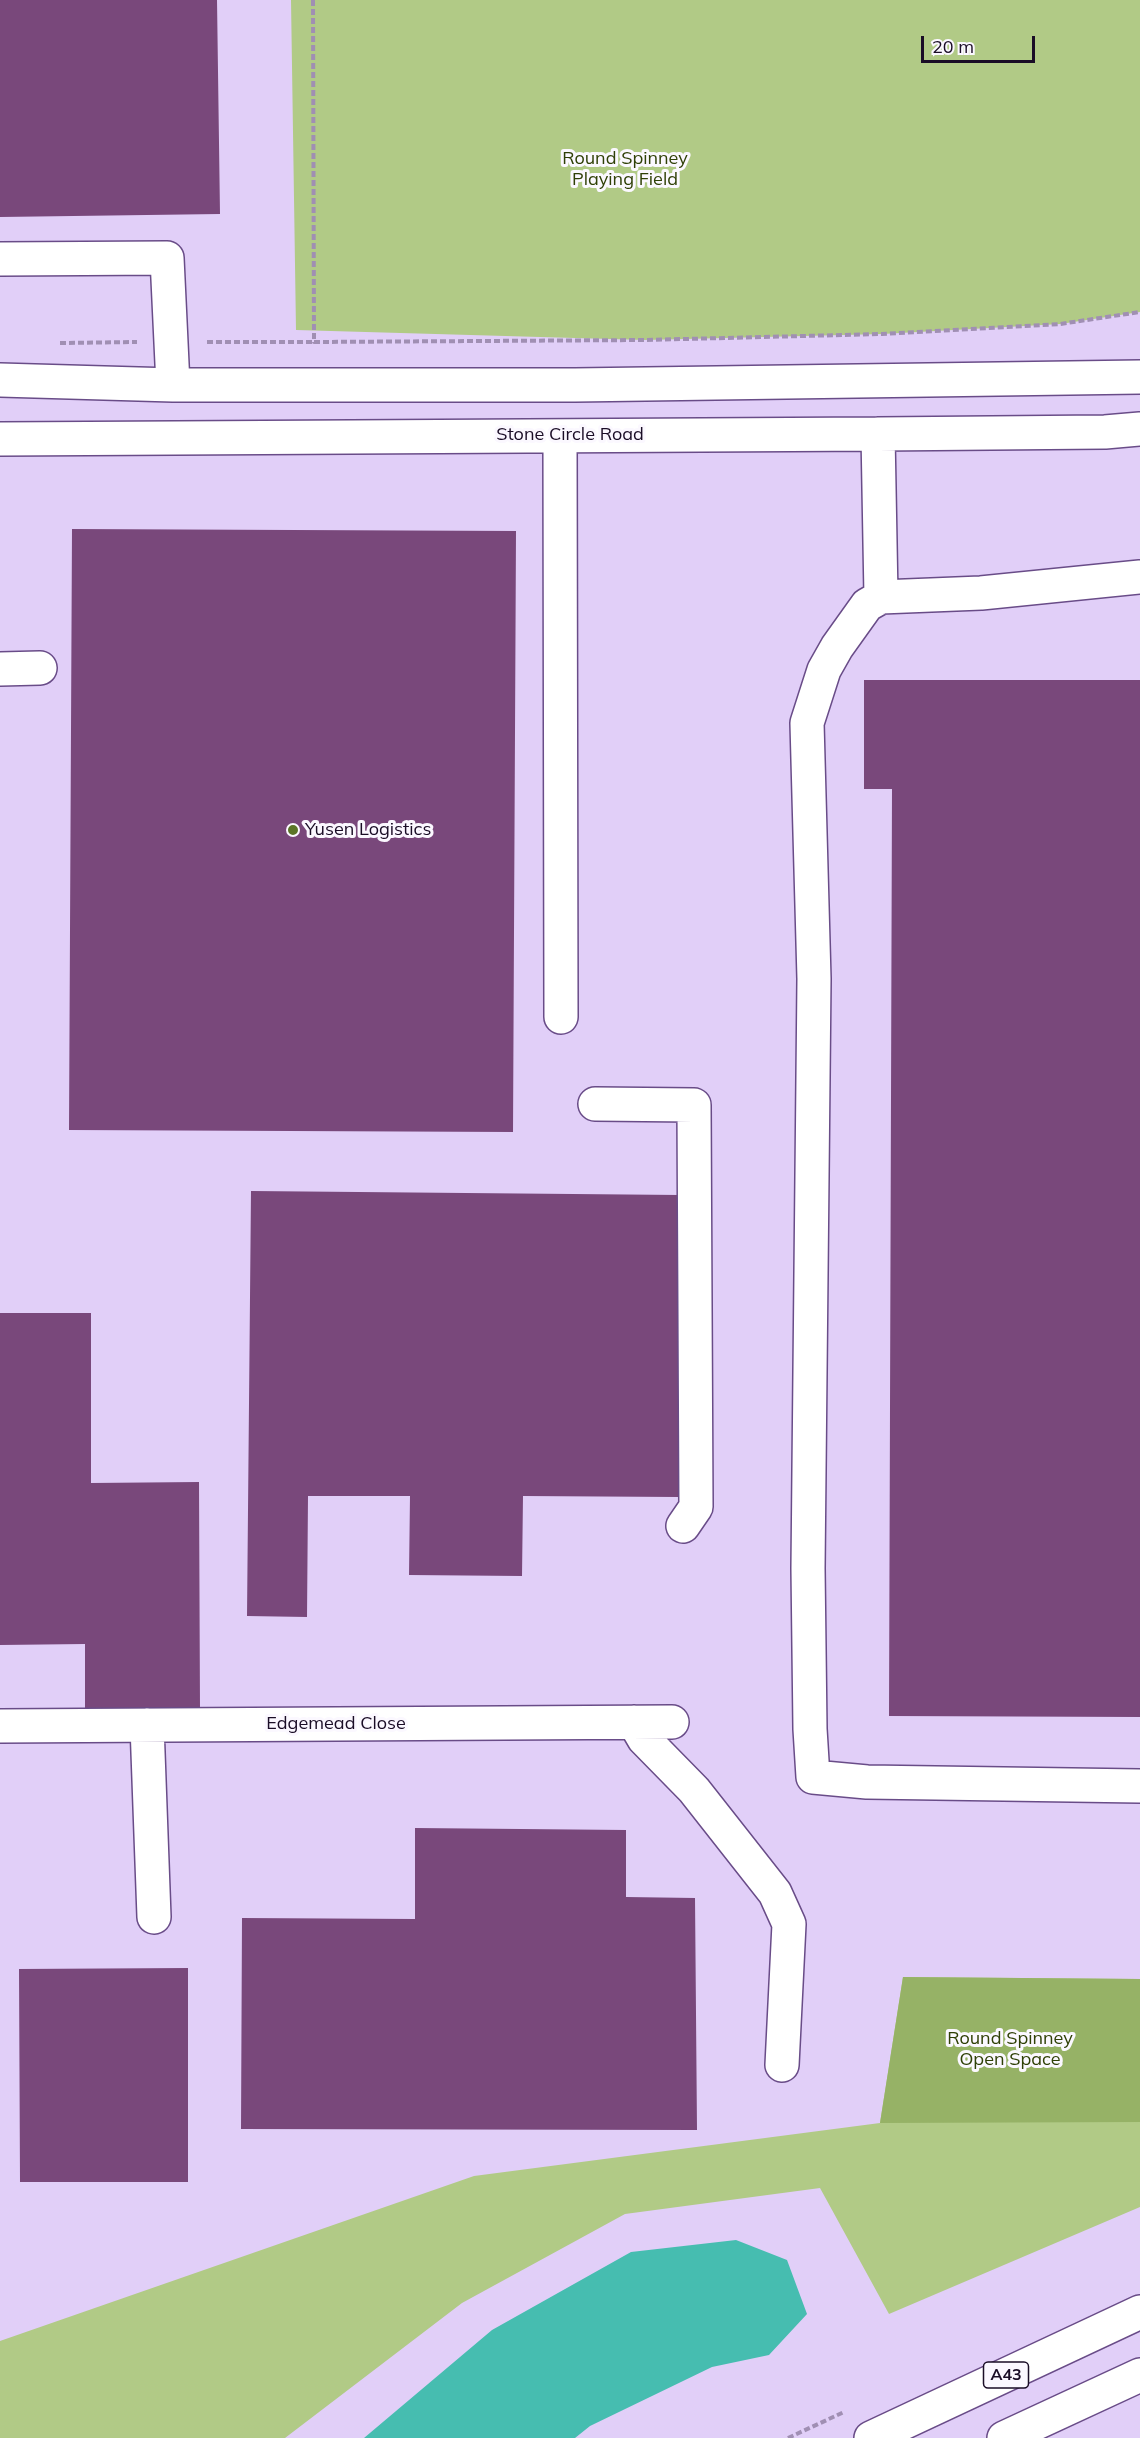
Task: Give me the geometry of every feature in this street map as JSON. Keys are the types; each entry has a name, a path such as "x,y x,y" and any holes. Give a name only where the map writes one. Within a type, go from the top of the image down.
{"main road":[{"path":"0,259 167,258 173,385"},
{"path":"0,380 173,385 575,385 1140,377"},
{"name":"Stone Circle Road","path":"0,439 878,434 1105,432 1140,429"},
{"path":"878,434 881,597"},
{"path":"560,436 561,1017"},
{"path":"1140,577 981,594 881,597 867,605 837,647 824,670 807,723 814,979 808,1568 810,1729 813,1777 867,1782 1140,1786"},
{"path":"0,669 40,668"},
{"path":"595,1104 694,1105 696,1507 683,1526"},
{"path":"634,1722 644,1738 694,1790 775,1893 789,1924 782,2066"},
{"name":"Edgemead Close","path":"0,1726 672,1722"},
{"path":"147,1725 154,1917"},
{"name":"A43","path":"871,2438 1140,2312"},
{"path":"1004,2438 1140,2375"}],"path":[{"path":"313,0 314,342 645,340 882,334 1060,324 1140,312"}],"green space":[{"name":"Round Spinney Playing Field","path":"291,0 1140,0 1140,312 1060,324 882,334 645,340 296,330"},
{"path":"903,1977 1140,1979 1069,2122 1140,2122 1140,2207 889,2314 820,2188 625,2214 462,2303 285,2438 0,2438 0,2341 474,2176 880,2123"},
{"name":"Round Spinney Open Space","path":"903,1977 1140,1979 1140,2122 880,2123"}],"shaded area":[{"path":"736,2240 787,2260 807,2314 769,2355 712,2367 590,2426 575,2438 364,2438 492,2330 631,2252"}],"building":[{"path":"0,0 217,0 220,214 0,217"},
{"name":"Yusen Logistics","path":"72,529 516,531 513,1132 69,1130"},
{"path":"864,680 1140,680 1140,1717 889,1716 892,789 864,789"},
{"path":"251,1191 680,1195 678,1497 523,1496 522,1576 409,1575 410,1496 308,1496 307,1617 247,1616"},
{"path":"0,1313 91,1313 91,1483 199,1482 200,1710 85,1710 85,1644 0,1645"},
{"path":"415,1828 626,1830 626,1897 695,1898 697,2130 241,2129 242,1918 415,1919"},
{"path":"188,1968 188,2182 20,2182 19,1969"}],"place":[{"name":"Yusen Logistics","path":"293,830"}]}
